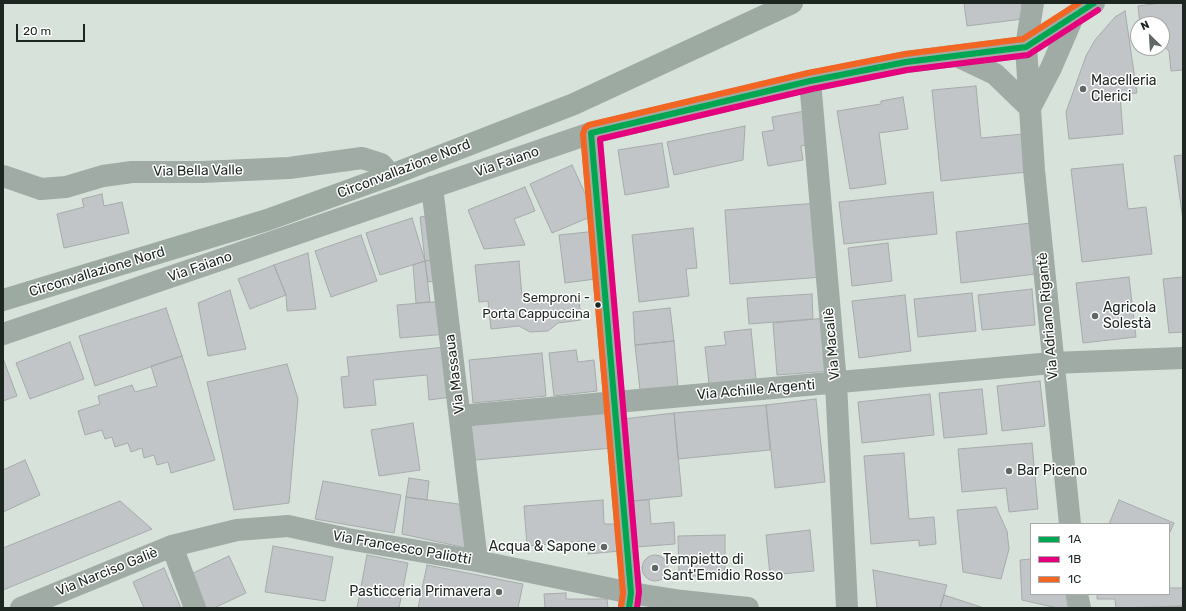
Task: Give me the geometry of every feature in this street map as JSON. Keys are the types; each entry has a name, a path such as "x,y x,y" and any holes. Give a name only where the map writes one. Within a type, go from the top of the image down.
{"main road":[{"name":"Circonvallazione Nord","path":"3,300 267,220 391,175 574,104 792,3"}],"street":[{"name":"Via Adriano Rigantè","path":"1033,3 1026,47 1030,108 1052,363 1070,523"},
{"path":"1026,47 1094,3"},
{"path":"957,56 995,74 1030,108 1051,68 1073,17"},
{"name":"Via Faiano","path":"3,334 591,133 810,81 906,62 1026,47"},
{"name":"Via Macallè","path":"810,81 836,382 846,608"},
{"path":"591,133 615,402 630,601"},
{"name":"Via Bella Valle","path":"3,176 41,189 66,187 103,176 132,172 202,172 289,168 362,158 381,164 391,175"},
{"name":"Via Massaua","path":"432,187 477,561"},
{"name":"Via Achille Argenti","path":"460,416 1052,363 1183,358"},
{"name":"Via Francesco Paliotti","path":"172,546 238,530 288,526 348,539 477,561 630,601 748,608"},
{"path":"172,546 195,608"},
{"name":"Via Narciso Galiè","path":"21,608 172,546"},
{"path":"1078,595 1080,608"}],"building":[{"path":"964,3 1021,3 1023,19 967,26"},
{"path":"1161,3 1183,3 1183,70 1171,71 1170,56 1170,16 1139,16 1138,6"},
{"path":"1125,11 1130,56 1132,56 1137,93 1120,94 1123,134 1069,139 1066,112 1086,56 1095,40 1115,17"},
{"path":"976,86 981,138 1023,134 1027,172 941,181 932,90"},
{"path":"903,97 908,129 879,133 886,184 850,189 837,111 881,104 881,101"},
{"path":"805,111 810,144 801,146 803,160 768,166 762,132 774,130 772,117"},
{"path":"745,126 743,160 674,175 667,142"},
{"path":"662,143 669,187 625,195 618,150"},
{"path":"1183,155 1183,220 1174,156"},
{"path":"1123,164 1128,209 1146,207 1152,254 1082,262 1071,169"},
{"path":"572,165 595,215 552,233 530,184"},
{"path":"525,187 535,211 514,219 525,245 484,249 468,210"},
{"path":"933,192 937,234 844,244 839,202"},
{"path":"102,194 104,206 122,202 129,233 64,248 57,214 84,207 82,199"},
{"path":"818,203 823,277 730,284 725,210"},
{"path":"435,215 440,259 425,261 420,217"},
{"path":"412,218 425,261 380,275 366,233"},
{"path":"1031,223 1036,274 961,283 956,232"},
{"path":"693,228 697,268 686,269 689,296 639,302 632,235"},
{"path":"597,231 603,278 565,283 559,235"},
{"path":"361,235 377,281 331,297 315,251"},
{"path":"888,243 892,281 852,286 848,248"},
{"path":"308,253 316,309 287,311 286,295 274,265"},
{"path":"440,259 443,280 428,282 425,261"},
{"path":"425,261 430,302 416,303 413,265"},
{"path":"519,261 522,297 534,304 579,300 581,320 558,323 548,331 530,332 519,326 491,329 488,301 479,302 475,265"},
{"path":"274,265 286,295 250,309 238,279"},
{"path":"1129,277 1136,337 1083,343 1076,283"},
{"path":"1183,277 1183,332 1169,333 1163,279"},
{"path":"1032,289 1035,325 982,330 978,295"},
{"path":"230,290 246,349 208,356 198,303"},
{"path":"972,293 976,331 918,337 914,299"},
{"path":"812,294 813,319 749,324 747,298"},
{"path":"905,295 911,351 859,358 852,301"},
{"path":"444,301 447,334 400,338 397,305"},
{"path":"166,308 182,356 95,386 79,336"},
{"path":"670,308 674,341 635,345 633,312"},
{"path":"827,318 831,371 777,375 773,323"},
{"path":"751,329 756,379 709,384 705,347 726,345 724,332"},
{"path":"674,341 678,387 640,390 635,345"},
{"path":"70,342 84,379 30,399 16,363"},
{"path":"446,347 451,397 429,400 427,375 373,380 376,405 344,408 341,377 349,376 347,357"},
{"path":"576,350 578,362 594,360 597,391 554,396 549,353"},
{"path":"542,353 546,396 473,403 469,360"},
{"path":"182,356 215,460 171,473 168,462 157,465 154,455 144,458 142,448 131,452 128,443 115,447 112,437 105,439 102,430 85,435 78,411 100,404 98,396 132,385 135,392 157,386 151,366"},
{"path":"4,361 17,396 3,401 3,362"},
{"path":"287,364 298,399 289,503 234,510 207,382"},
{"path":"1040,381 1045,426 1002,431 997,386"},
{"path":"982,389 987,434 944,438 939,393"},
{"path":"930,394 934,435 862,443 858,402"},
{"path":"816,399 825,482 775,488 766,405"},
{"path":"766,405 770,450 678,459 674,413"},
{"path":"609,411 613,448 475,460 471,424"},
{"path":"674,413 682,496 632,501 623,419"},
{"path":"413,423 420,470 379,476 371,430"},
{"path":"1032,443 1038,509 1009,512 1006,488 962,492 958,449"},
{"path":"904,453 909,519 934,517 936,544 919,546 919,540 871,544 864,456"},
{"path":"25,460 40,495 3,512 3,470"},
{"path":"409,478 429,481 427,500 406,497"},
{"path":"323,481 401,495 394,533 315,519"},
{"path":"406,497 466,505 471,549 402,534"},
{"path":"603,500 604,524 618,524 620,551 588,554 586,541 527,546 524,506"},
{"path":"649,500 651,524 674,522 675,544 636,547 632,501"},
{"path":"1119,500 1174,523 1170,532 1170,523 1109,523"},
{"path":"120,501 152,529 3,590 3,548"},
{"path":"996,507 1007,531 1009,549 1001,579 963,572 957,510"},
{"path":"810,530 814,571 770,575 766,535"},
{"path":"725,535 725,576 679,576 678,536"},
{"path":"273,546 333,557 325,601 265,592"},
{"path":"367,555 408,563 399,608 357,608"},
{"name":"Tempietto di Sant'Emidio Rosso","path":"655,555 664,559 668,568 664,577 655,581 646,577 642,568 646,559"},
{"path":"229,556 246,593 214,608 206,608 191,574"},
{"path":"1030,559 1030,595 1066,595 1068,608 1057,608 1022,600 1020,560"},
{"path":"427,565 523,584 518,608 418,608"},
{"path":"164,568 181,608 144,608 133,582"},
{"path":"873,570 947,585 940,608 877,608"},
{"path":"1170,588 1183,588 1183,606 1116,608 1115,599 1097,599 1097,595 1170,595"},
{"path":"566,593 566,599 607,599 608,608 545,608 544,594"},
{"path":"944,595 984,608 940,608"},
{"path":"1183,606 1183,608 1147,608"}],"transit line":[{"name":"1C","path":"621,607 623,593 583,134 585,128 589,125 808,73 905,54 1023,39 1079,3"},
{"name":"1A","path":"629,608 631,593 591,133 810,81 906,62 1026,47 1094,3"},
{"name":"1B","path":"637,608 639,592 600,139 812,89 907,70 1028,55 1098,10"}],"place":[{"name":"Macelleria Clerici","path":"1083,89"},
{"name":"Semproni - Porta Cappuccina","path":"598,305"},
{"name":"Agricola Solestà","path":"1095,316"},
{"name":"Bar Piceno","path":"1009,471"},
{"name":"Acqua & Sapone","path":"604,547"},
{"name":"Tempietto di Sant'Emidio Rosso","path":"655,568"},
{"name":"Pasticceria Primavera","path":"499,592"}]}
